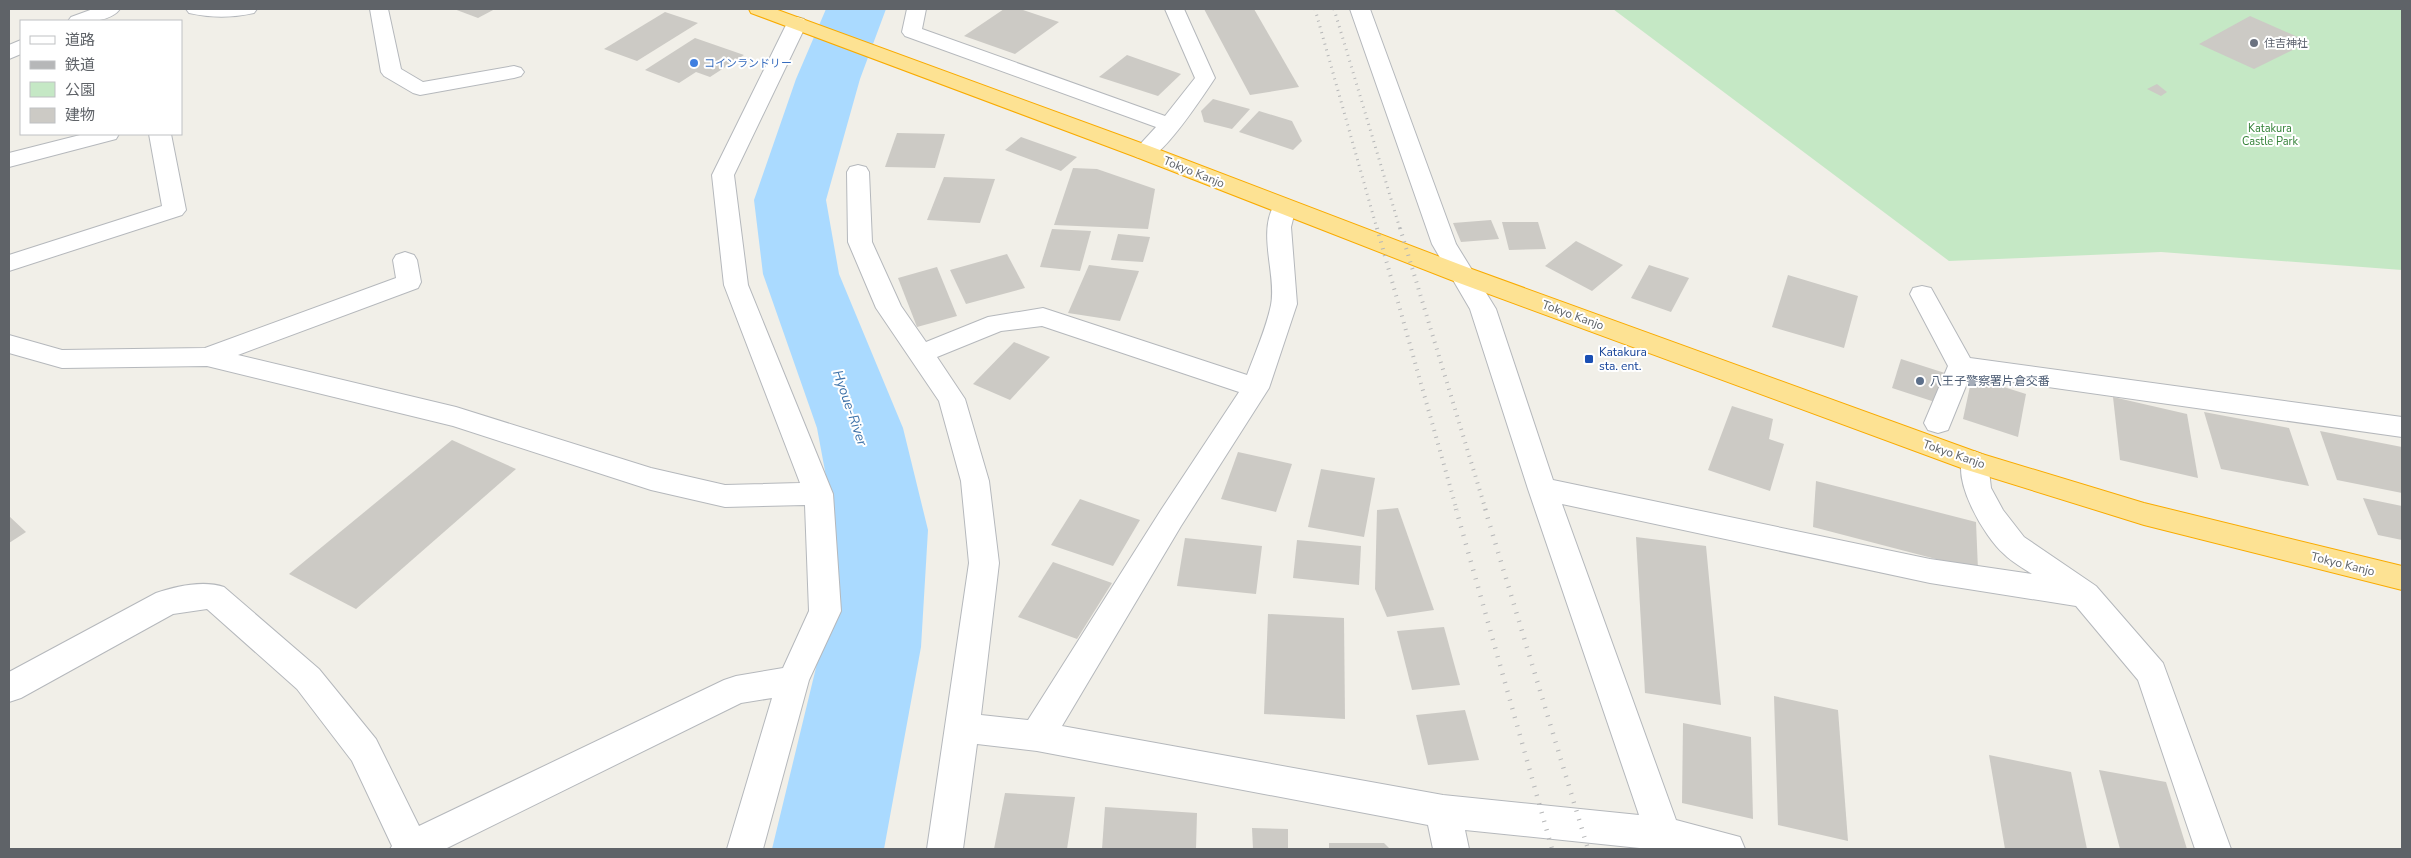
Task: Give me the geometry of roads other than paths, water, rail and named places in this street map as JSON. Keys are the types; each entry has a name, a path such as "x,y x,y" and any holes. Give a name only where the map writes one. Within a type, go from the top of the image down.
{"highway":[{"name":"Tokyo Kanjo","path":"758,9 1144,152 1460,274 1974,462 2144,514 2402,578"}],"street":[{"path":"81,20 110,9"},
{"path":"196,9 226,12 247,9"},
{"path":"379,9 391,72 420,89 514,72"},
{"path":"917,9 912,32 1170,125"},
{"path":"1144,152 1170,125 1205,78 1175,9"},
{"path":"1360,9 1444,244 1460,274 1484,309 1542,489 1666,842"},
{"path":"745,849 794,680 825,610 819,494 736,285 723,175 808,27"},
{"path":"9,53 20,47"},
{"path":"9,160 104,135"},
{"path":"9,263 174,210 160,135"},
{"path":"858,172 860,242 889,308 922,353 952,399 975,481 984,563 945,849"},
{"path":"1037,736 1171,518 1256,388 1284,304 1279,227 1284,207"},
{"path":"207,357 409,282 405,260"},
{"path":"1922,294 1961,366"},
{"path":"922,353 997,323 1043,317 1256,388"},
{"path":"9,344 62,359 207,357 456,417 651,479 725,496 819,494"},
{"path":"1938,423 1961,366"},
{"path":"1961,366 2402,427"},
{"path":"1974,462 1977,488 1994,518 2013,545 2085,595 2152,673 2213,849"},
{"path":"1542,489 1930,571 2085,595"},
{"path":"9,688 168,602 213,596 308,679 364,750 410,848 736,690 794,680"},
{"path":"963,728 1037,736 1443,811 1727,849"},
{"path":"1443,811 1451,849"}],"waterway":[{"name":"Hyoue-River","path":"828,849 871,647 882,530 860,428 801,274 790,200 828,79 856,9"}],"railway":[{"path":"1315,9 1377,229"},
{"path":"1334,9 1400,229"},
{"path":"1377,228 1457,511"},
{"path":"1400,228 1486,511"},
{"path":"1456,509 1552,849"},
{"path":"1485,509 1588,849"}],"place":[{"name":"住吉神社","path":"2254,43"},
{"name":"コインランドリー","path":"694,63"},
{"name":"Katakura sta. ent.","path":"1589,359"},
{"name":"八王子警察署片倉交番","path":"1920,381"}],"park label":[{"name":"Katakura Castle Park","path":"2270,134"}]}
